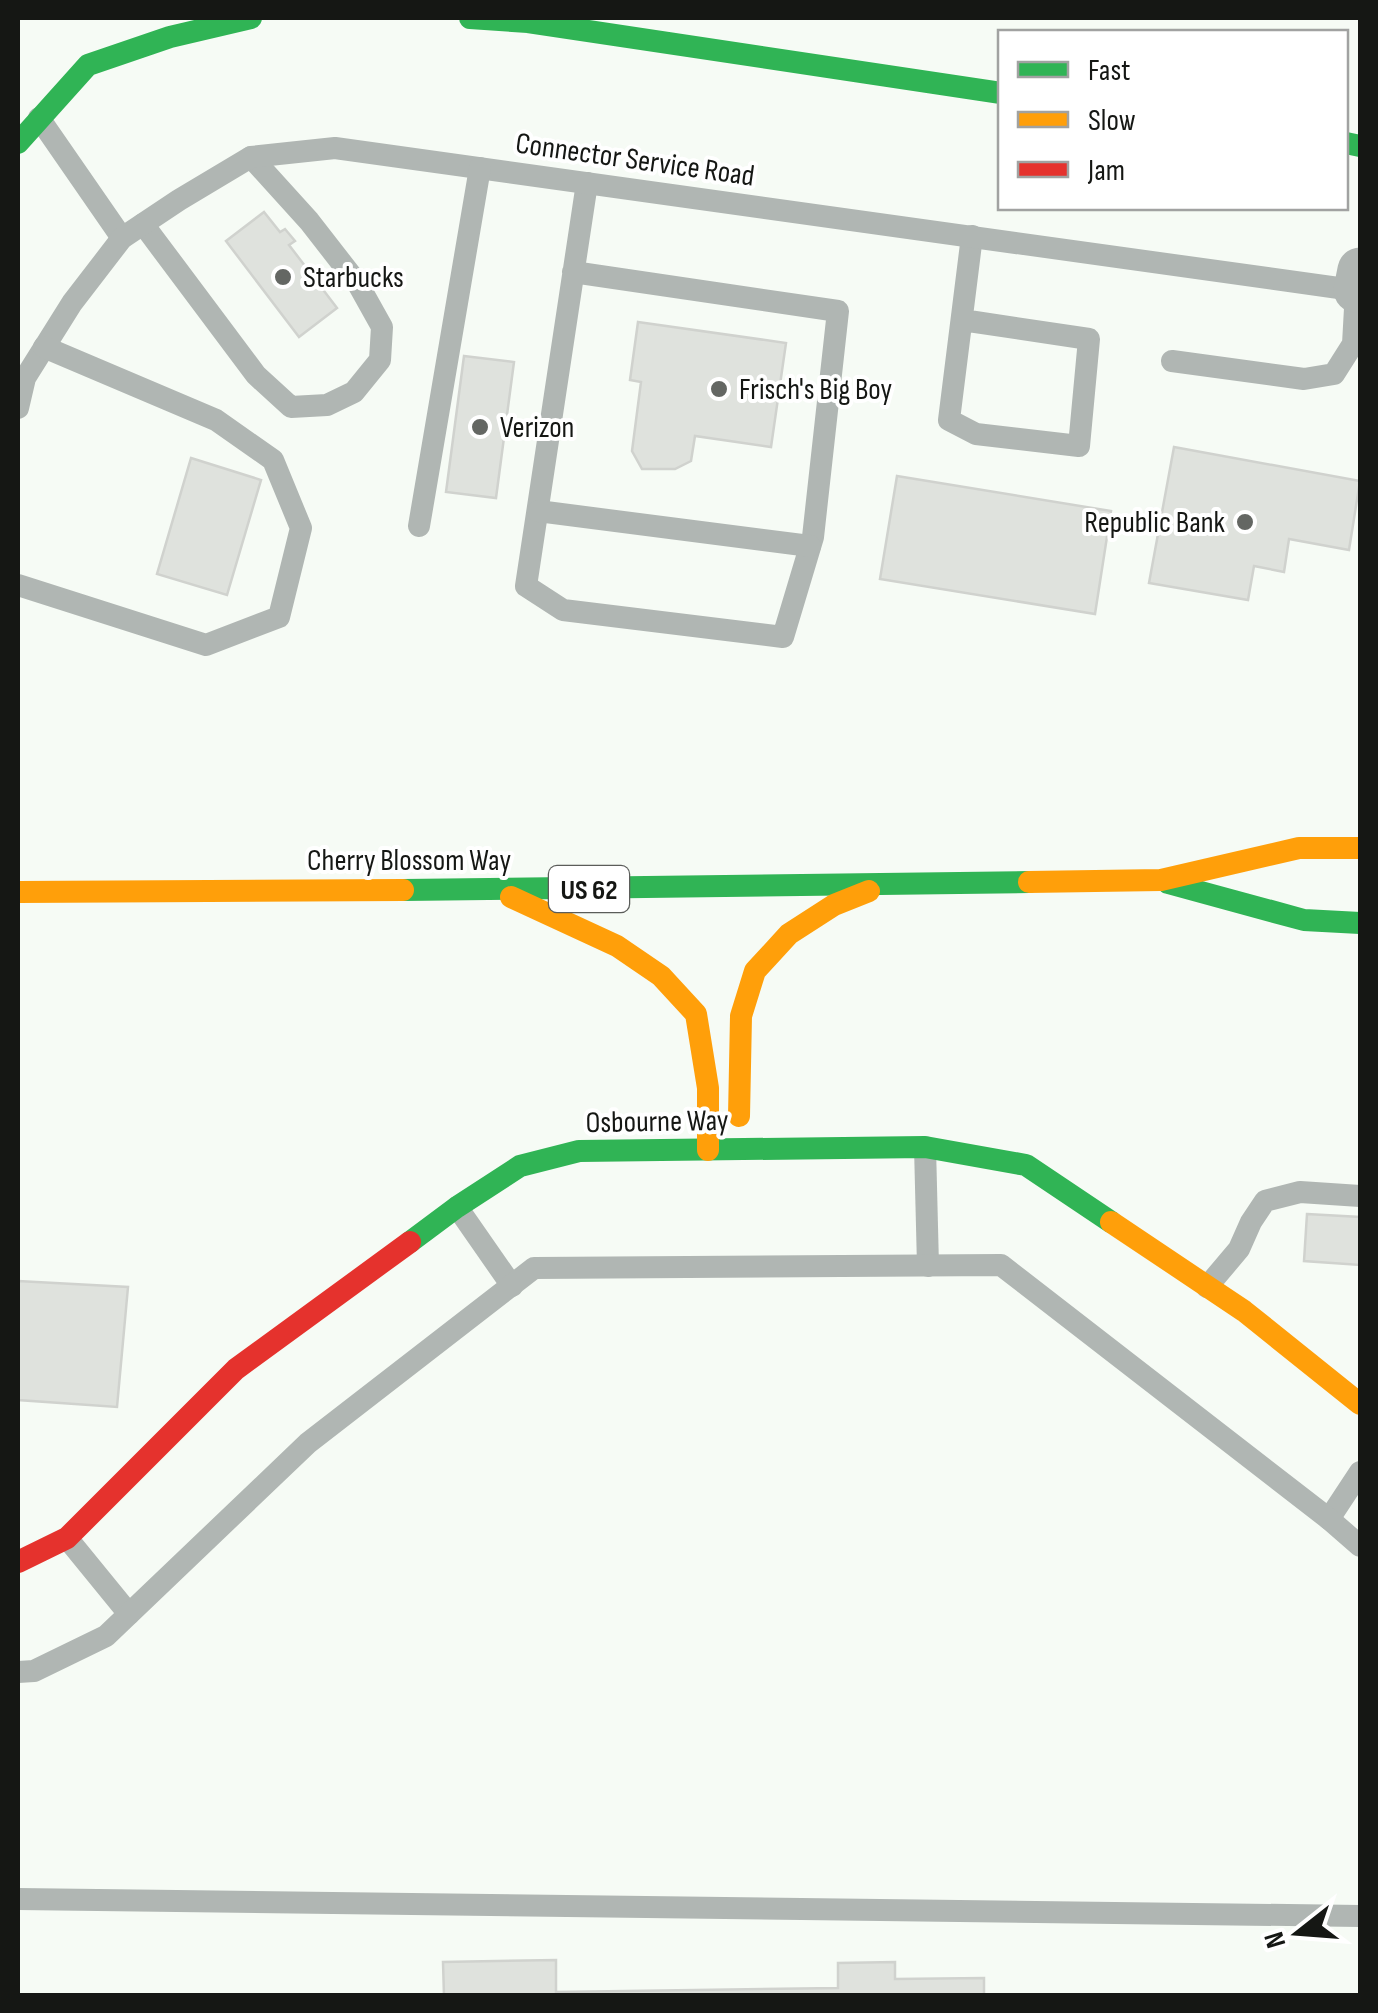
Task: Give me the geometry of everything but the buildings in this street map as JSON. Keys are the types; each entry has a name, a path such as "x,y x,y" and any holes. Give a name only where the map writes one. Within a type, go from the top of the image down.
{"main road":[{"path":"25,120 88,65 170,37 251,18"},
{"path":"470,18 567,23 998,93"},
{"name":"Cherry Blossom Way","path":"18,892 884,886 1161,880 1299,848 1360,848"},
{"name":"Cherry Blossom Way","path":"1161,880 1304,920 1360,923"},
{"path":"739,1149 740,1016 755,971 789,934 834,905 884,886"},
{"path":"494,890 617,946 661,976 696,1014 708,1088 708,1150"},
{"name":"Osbourne Way","path":"18,1562 67,1538 236,1369 520,1166 579,1151 925,1146 1026,1164 1244,1311 1360,1404"}],"lane":[{"path":"25,120 122,238"},
{"name":"Connector Service Road","path":"18,408 24,378 72,304 122,238 251,156 335,148 972,236 1359,284"},
{"path":"143,224 256,375 291,408 327,405 354,392 380,360 382,327 358,284 251,156"},
{"path":"420,526 480,168"},
{"path":"573,272 838,310 815,518 782,636 563,610 526,586 538,511 573,272 587,183"},
{"path":"962,320 1088,339 1079,446 976,434 949,420 972,236"},
{"path":"1172,361 1304,379 1334,374 1353,344 1359,284"},
{"path":"18,585 206,645 280,617 302,528 273,460 259,450 216,420 44,347"},
{"path":"538,511 810,546"},
{"path":"925,1146 928,1266"},
{"path":"1207,1287 1239,1249 1265,1201 1300,1192 1360,1196"},
{"path":"457,1208 512,1286"},
{"path":"18,1672 34,1671 106,1636 308,1443 534,1268 1001,1265 1360,1546"},
{"path":"1329,1519 1360,1472"},
{"path":"67,1538 129,1614"},
{"path":"18,1899 1360,1916"}],"traffic: fast":[{"path":"18,143 88,65 170,37 251,18"},
{"path":"470,18 528,22 998,93"},
{"path":"1348,143 1360,146"},
{"path":"403,890 1029,882"},
{"path":"1168,883 1304,920 1360,923"},
{"path":"410,1242 520,1166 579,1151 925,1147 1026,1165 1111,1222"}],"traffic: slow":[{"path":"1029,882 1161,880 1299,848 1360,848"},
{"path":"18,892 403,890"},
{"path":"739,1116 741,1016 755,971 789,934 834,905 869,891"},
{"path":"511,897 617,946 661,976 696,1014 708,1088 708,1150"},
{"path":"1111,1222 1244,1311 1360,1404"}],"traffic: jam":[{"path":"18,1562 67,1538 236,1369 410,1242"}],"place":[{"name":"Starbucks","path":"283,277"},
{"name":"Frisch's Big Boy","path":"719,389"},
{"name":"Verizon","path":"480,427"},
{"name":"Republic Bank","path":"1245,522"}]}
